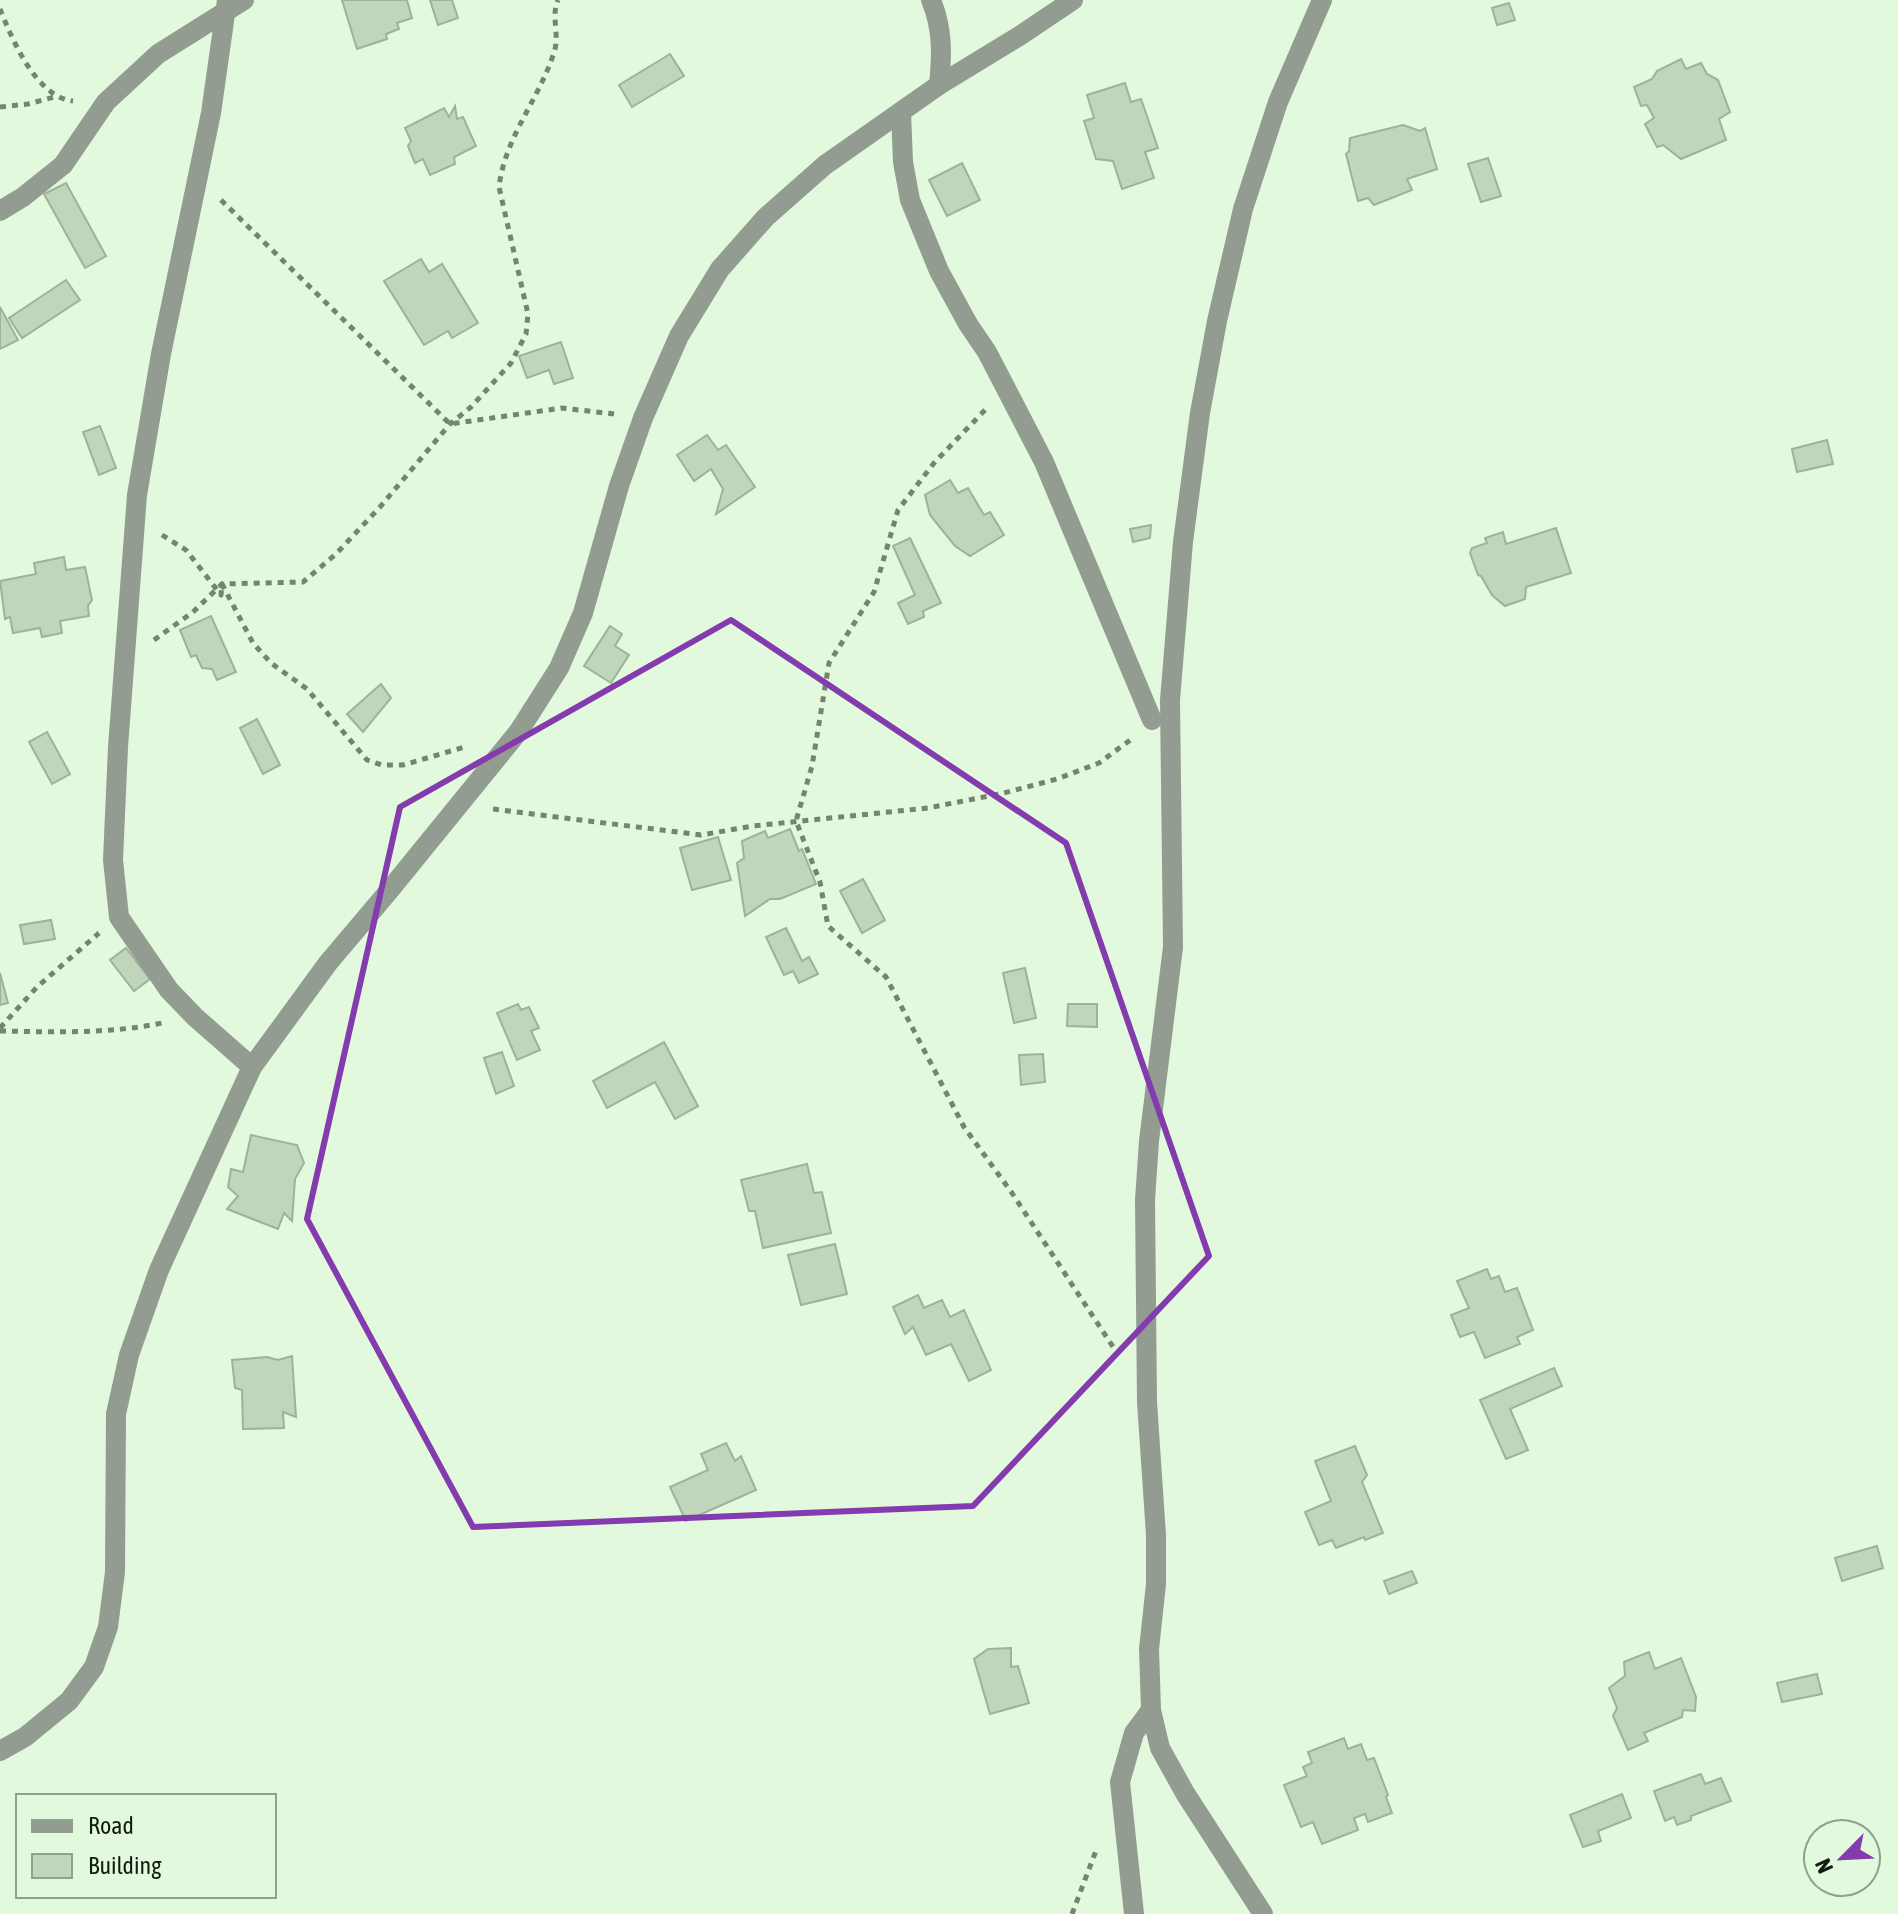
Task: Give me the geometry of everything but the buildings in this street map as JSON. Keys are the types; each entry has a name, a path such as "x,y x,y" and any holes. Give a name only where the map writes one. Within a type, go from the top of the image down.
{"street":[{"path":"931,0 942,46 939,85"},
{"path":"0,1751 25,1737 69,1701 94,1667 108,1627 115,1572 116,1414 129,1355 159,1270 252,1067 328,963 519,731 559,668 583,613 619,486 643,418 679,336 720,269 766,217 825,165 939,85 1073,0"},
{"path":"1263,1914 1185,1793 1160,1748 1151,1710 1149,1649 1156,1584 1156,1535 1147,1402 1145,1200 1149,1141 1173,947 1170,700 1183,542 1200,413 1243,209 1278,102 1322,0"},
{"path":"0,211 63,165 106,102 158,54 233,3"},
{"path":"233,3 161,354 137,495 113,860 119,917 169,990 252,1067"},
{"path":"901,112 903,162 910,200 939,271 1044,462 1152,720"},
{"path":"1134,1914 1120,1782 1134,1733 1151,1710"}],"path":[{"path":"125,656 193,612 222,584 303,582 336,554 450,424 471,407 511,363 526,334 528,314 499,187 501,168 549,68 556,44 555,7 558,0"},
{"path":"0,9 11,37 40,84 67,101 106,102"},
{"path":"0,107 59,96"},
{"path":"199,179 379,351 450,424"},
{"path":"1006,388 934,463 898,510 874,592 829,663 812,766 796,821 820,882 828,926 886,977 964,1127 1012,1193 1118,1355"},
{"path":"450,424 562,408 643,418"},
{"path":"134,530 152,531 165,536 186,550 221,595 222,584"},
{"path":"222,584 253,643 271,663 307,689 367,760 382,765 403,765 519,731"},
{"path":"459,805 701,835 796,821 928,808 1057,779 1099,763 1152,720"},
{"path":"0,1030 68,957 119,917"},
{"path":"0,1030 66,1033 127,1028 195,1017"}],"highlighted area":[{"path":"731,620 1066,843 1209,1256 973,1506 473,1527 307,1219 400,807"}]}
